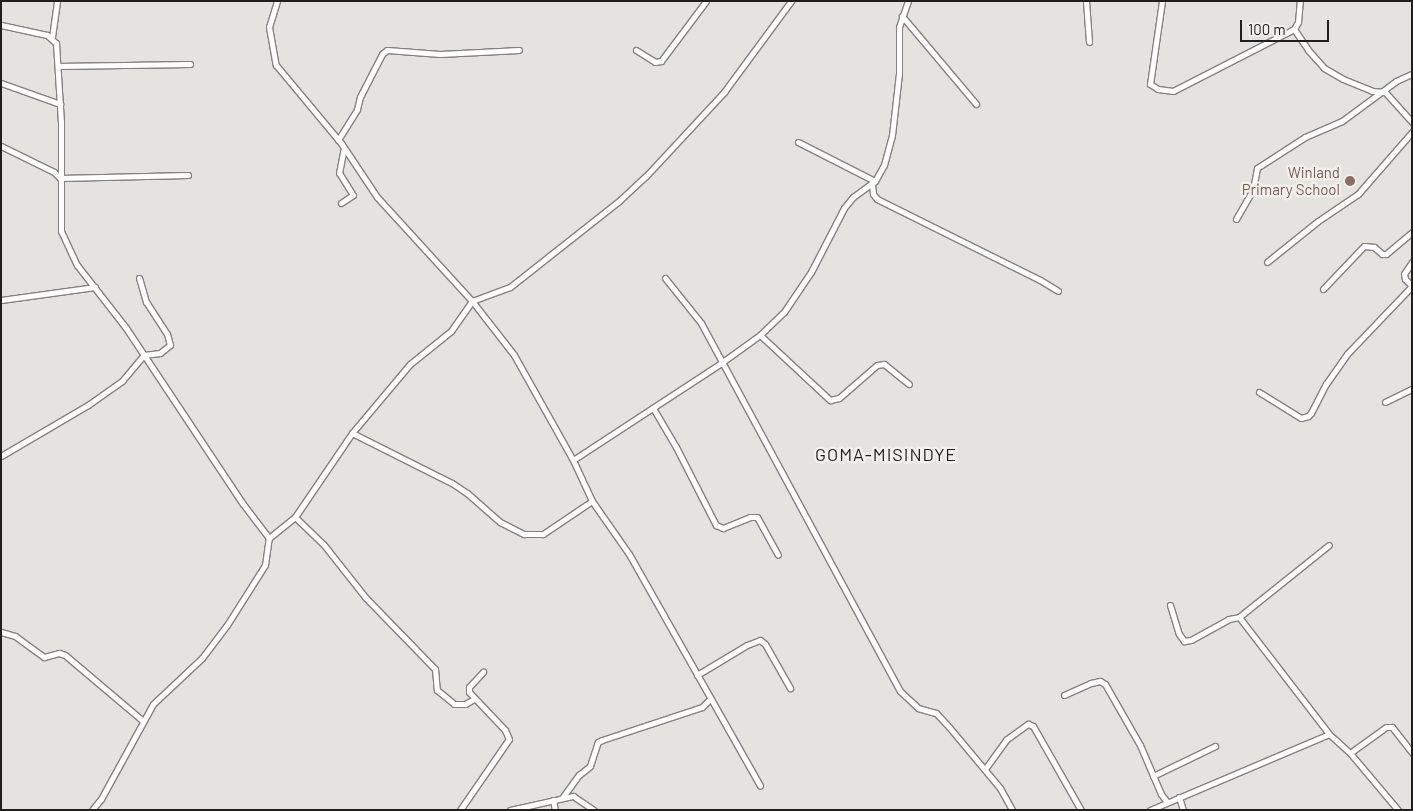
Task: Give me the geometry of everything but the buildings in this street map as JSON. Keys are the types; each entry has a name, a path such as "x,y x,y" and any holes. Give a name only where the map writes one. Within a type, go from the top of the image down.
{"street":[{"path":"57,1 52,37 57,47 63,237 77,265 144,355 243,504 269,538"},
{"path":"276,1 270,28 274,61 338,140 377,197 472,302 514,356 573,460 592,501 629,554 760,786"},
{"path":"636,50 655,62 661,61 706,1"},
{"path":"92,810 116,774 153,704 202,658 227,625 265,565 269,538 295,517 352,433 410,364 451,331 472,302 510,287 620,200 646,176 724,92 791,1"},
{"path":"573,460 722,362 760,335 784,312 811,272 844,208 853,197 873,182 884,165 892,135 899,74 899,27 908,1"},
{"path":"1086,1 1089,42"},
{"path":"1162,1 1150,84 1158,89 1172,91 1294,29 1298,22 1300,1"},
{"path":"902,16 976,104"},
{"path":"1,25 52,37"},
{"path":"1294,29 1308,50 1333,74 1372,91 1384,92 1412,122"},
{"path":"338,140 357,109 360,97 382,54 387,50 440,54 520,50"},
{"path":"58,66 190,64"},
{"path":"1236,219 1252,189 1258,168 1305,136 1342,121 1396,82 1412,74"},
{"path":"1,82 60,104"},
{"path":"1267,262 1318,221 1358,194 1412,132"},
{"path":"798,142 873,182"},
{"path":"1,146 54,172 60,178 188,175"},
{"path":"341,202 353,195 338,173 344,148"},
{"path":"873,182 873,194 877,199 1040,280 1058,291"},
{"path":"1323,289 1364,246 1368,245 1382,254 1386,254 1412,232"},
{"path":"1260,392 1301,418 1312,413 1326,384 1348,354 1412,286 1405,279 1404,274 1412,262"},
{"path":"1,456 88,406 122,382 144,355 160,353 170,342 167,334 146,302 139,278"},
{"path":"665,278 701,322 900,691 918,708 936,713 977,763 985,769 1012,810"},
{"path":"1,300 95,287"},
{"path":"760,335 830,400 839,398 878,365 884,364 909,384"},
{"path":"1385,402 1412,389"},
{"path":"653,408 676,447 716,525 724,528 750,516 757,517 778,555"},
{"path":"352,433 452,483 467,492 500,522 524,534 543,534 592,501"},
{"path":"295,517 324,545 365,597 435,669 437,690 454,704 465,704 474,699"},
{"path":"1170,604 1179,634 1184,640 1191,640 1229,619 1239,618 1329,546"},
{"path":"1239,618 1329,734 1350,753 1398,810"},
{"path":"1,632 15,636 44,657 59,654 65,655 143,721"},
{"path":"697,675 747,645 760,640 765,644 790,688"},
{"path":"460,810 510,740 505,730 469,692 470,687 483,672"},
{"path":"1064,695 1092,683 1100,681 1105,684 1140,745 1153,776 1167,802"},
{"path":"562,798 579,775 590,766 598,742 702,707 710,699"},
{"path":"985,769 1007,739 1028,724 1033,726 1081,810"},
{"path":"1350,753 1386,726 1392,727 1412,753"},
{"path":"1150,810 1179,796 1329,734"},
{"path":"1153,776 1214,746"},
{"path":"1179,796 1183,810"},
{"path":"510,810 562,798 576,797 594,810"},
{"path":"553,800 555,810"}],"place":[{"name":"Winland Primary School","path":"1350,181"}],"district":[{"name":"GOMA-MISINDYE","path":"886,454"}]}
